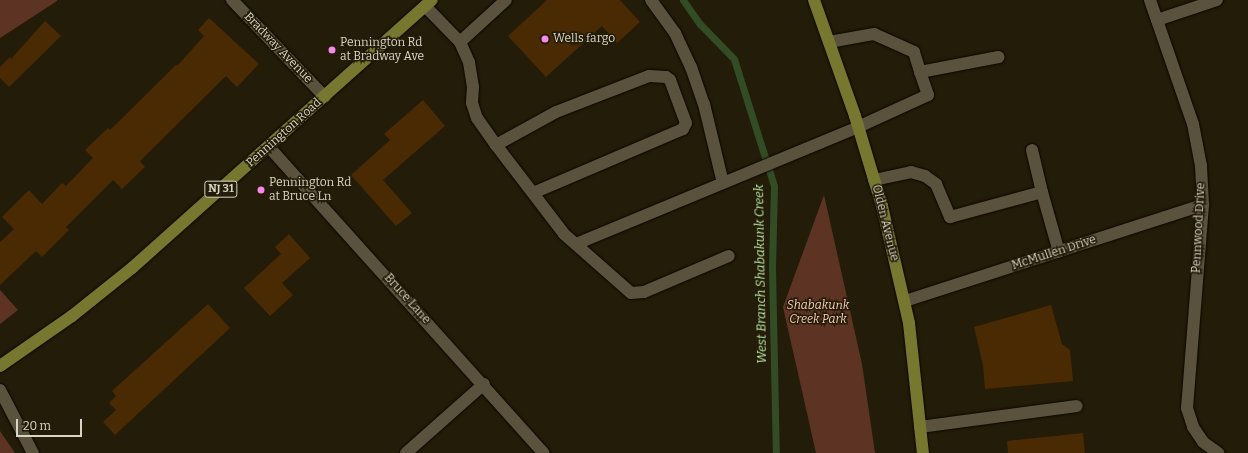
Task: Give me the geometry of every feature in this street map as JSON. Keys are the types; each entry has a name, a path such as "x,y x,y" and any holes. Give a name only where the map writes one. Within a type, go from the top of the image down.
{"main road":[{"name":"Olden Avenue","path":"814,0 858,128 874,180 905,301 909,323 923,453"},
{"name":"Pennington Road","path":"0,366 72,316 132,268 428,3"}],"street":[{"name":"Bradway Avenue","path":"232,0 325,96"},
{"path":"460,42 506,0"},
{"path":"651,0 675,34 691,67 704,104 723,183"},
{"name":"Pennwood Drive","path":"1150,0 1193,124 1201,166 1203,205 1188,408 1193,426 1203,442 1218,453"},
{"path":"1157,20 1217,0"},
{"path":"428,3 460,42 469,62 473,87 472,103 477,118 564,234 631,293 644,292 729,256"},
{"path":"576,244 858,128 928,95 914,52 874,34 829,42"},
{"path":"920,72 999,57"},
{"path":"496,145 556,112 649,76 666,77 670,80 686,123 683,129 533,193"},
{"name":"Bruce Lane","path":"269,146 484,384 544,453"},
{"path":"1032,150 1059,252"},
{"path":"874,180 911,172 925,176 936,184 950,217 1042,192"},
{"name":"McMullen Drive","path":"905,301 1203,205"},
{"path":"406,453 484,384"},
{"path":"0,390 33,453"},
{"path":"920,427 1077,406"}],"green space":[{"path":"0,0 57,0 57,1 0,38"},
{"name":"Shabakunk Creek Park","path":"824,195 862,364 875,453 816,453 783,307"},
{"path":"0,290 18,310 0,324"},
{"path":"0,431 15,453 0,453"}],"building":[{"name":"Wells fargo","path":"547,0 620,0 640,22 617,43 602,26 546,77 508,36"},
{"path":"209,18 259,64 237,87 226,76 140,161 145,167 122,189 113,180 66,227 69,230 42,257 36,251 0,285 0,242 14,229 2,217 29,190 42,204 62,183 66,186 93,158 85,150 108,128 110,130 176,65 177,66 204,36 198,30"},
{"path":"45,21 61,36 9,87 0,78 0,67 10,57 11,59"},
{"path":"423,100 445,126 383,180 412,213 396,226 351,175 390,140 384,134"},
{"path":"289,234 310,258 282,283 293,295 270,316 244,288 281,254 275,247"},
{"path":"208,304 230,328 115,435 103,422 116,410 109,403 116,396 112,391"},
{"path":"1051,305 1062,344 1070,350 1073,381 985,389 983,365 974,327"},
{"path":"1083,433 1085,453 1008,453 1007,441"}],"waterway":[{"name":"West Branch Shabakunk Creek","path":"683,0 700,24 734,59 774,186 772,269 776,453"}],"place":[{"name":"Wells fargo","path":"545,39"},
{"name":"Pennington Rd at Bradway Ave","path":"332,50"},
{"name":"Pennington Rd at Bruce Ln","path":"261,190"}]}
